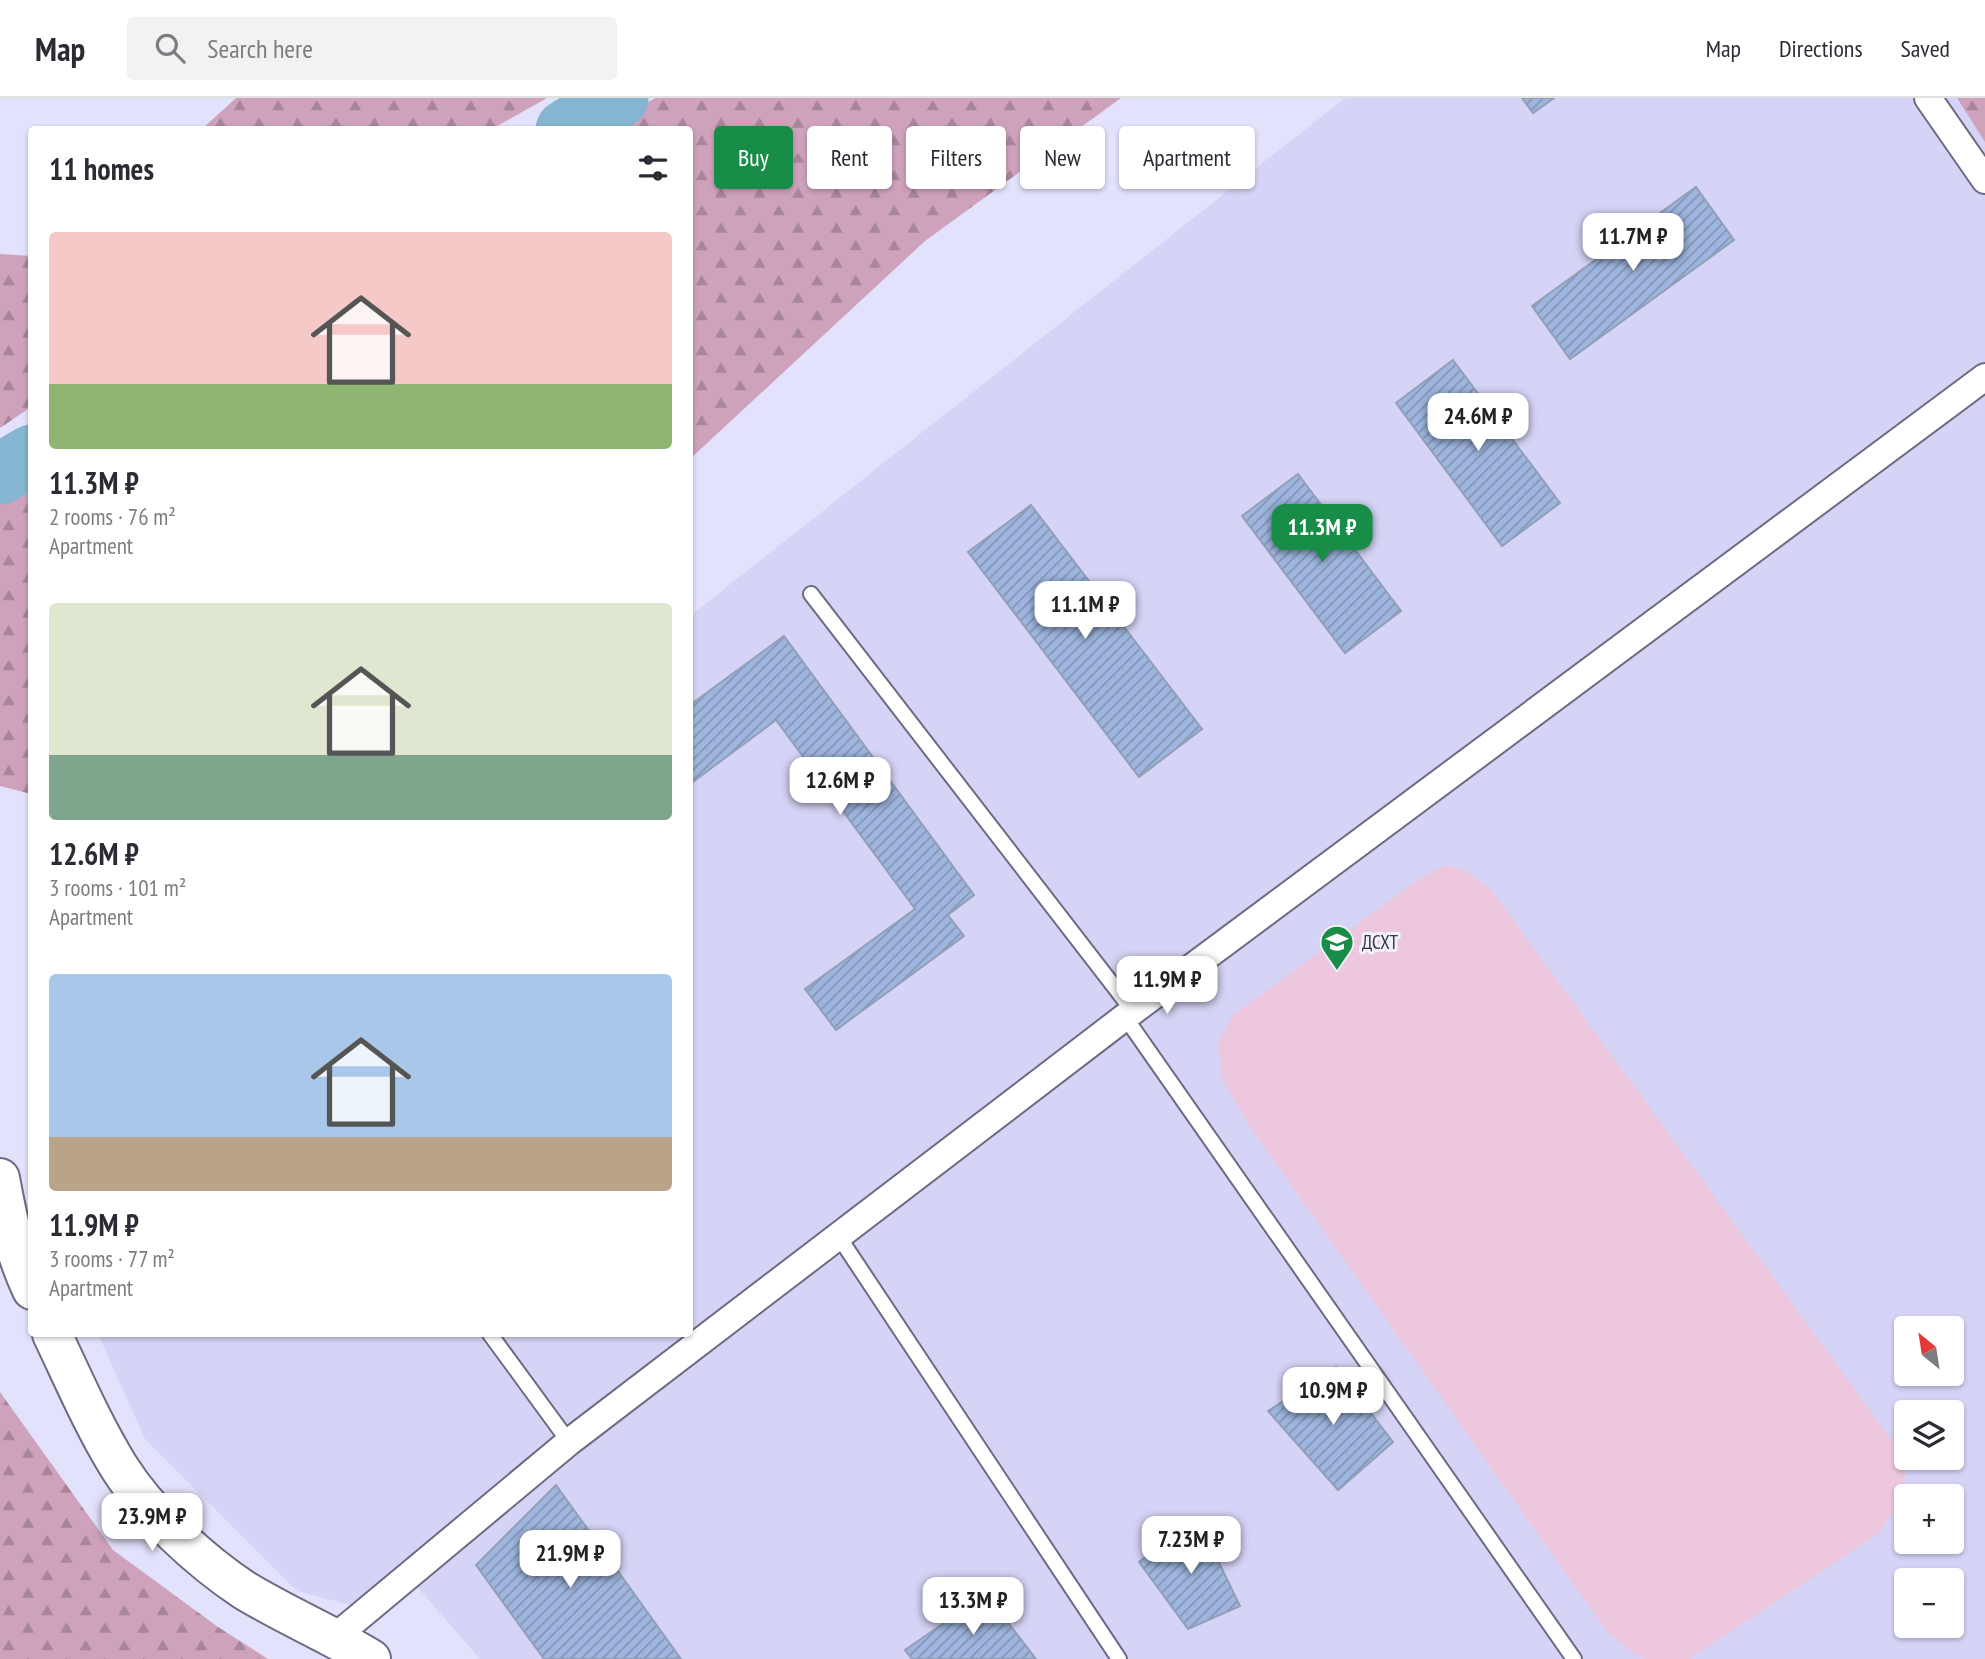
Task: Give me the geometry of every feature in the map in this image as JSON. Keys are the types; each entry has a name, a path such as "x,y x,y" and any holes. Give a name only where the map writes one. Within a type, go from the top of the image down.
{"street":[{"path":"1928,98 1985,180"},
{"path":"335,1637 569,1441 1129,1014 1985,377"},
{"path":"0,1178 10,1230 28,1281"},
{"path":"54,1337 120,1468 173,1532 216,1570 246,1591 335,1637 371,1659"}],"lane":[{"path":"811,594 1129,1014 1574,1659"},
{"path":"839,1237 1119,1659"},
{"path":"492,1337 569,1441"}],"shaded area":[{"name":"ДСХТ","path":"1345,98 1985,98 1985,1659 480,1659 399,1566 351,1605 297,1591 145,1439 99,1337 693,1337 693,614 1230,189 1255,189 1255,169"},
{"path":"1446,865 1466,871 1492,891 1893,1442 1894,1470 1904,1470 1906,1475 1904,1484 1894,1484 1894,1511 1879,1532 1689,1659 1646,1659 1636,1655 1608,1633 1250,1127 1223,1080 1217,1046 1233,1015 1419,879"}],"green space":[{"path":"236,98 547,98 497,126 205,126"},
{"path":"655,98 1121,98 1083,126 1020,126 1020,172 1006,182 1006,126 906,126 906,189 996,189 925,241 693,456 693,126 608,126"},
{"path":"1957,98 1985,98 1985,142"},
{"path":"0,254 28,256 28,409 0,428"},
{"path":"28,481 28,793 0,786 0,499"},
{"path":"0,1392 113,1550 218,1627 268,1659 0,1659"}],"building":[{"path":"1522,98 1554,98 1533,113"},
{"path":"1696,187 1734,240 1570,359 1532,306"},
{"path":"1453,360 1560,503 1502,546 1396,403"},
{"path":"1298,474 1401,611 1345,653 1242,516"},
{"path":"1031,505 1202,729 1139,777 968,552"},
{"path":"784,636 974,895 948,915 964,936 836,1030 805,989 915,909 776,720 693,782 693,703"},
{"path":"1336,1367 1393,1442 1338,1490 1268,1411"},
{"path":"556,1485 681,1659 544,1659 476,1565"},
{"path":"1197,1517 1240,1606 1188,1629 1139,1562"},
{"path":"986,1594 1036,1659 912,1659 905,1650"}],"waterway":[{"path":"572,126 618,98"},
{"path":"0,474 28,457"}],"place":[{"name":"ДСХТ","path":"1337,972"}]}
